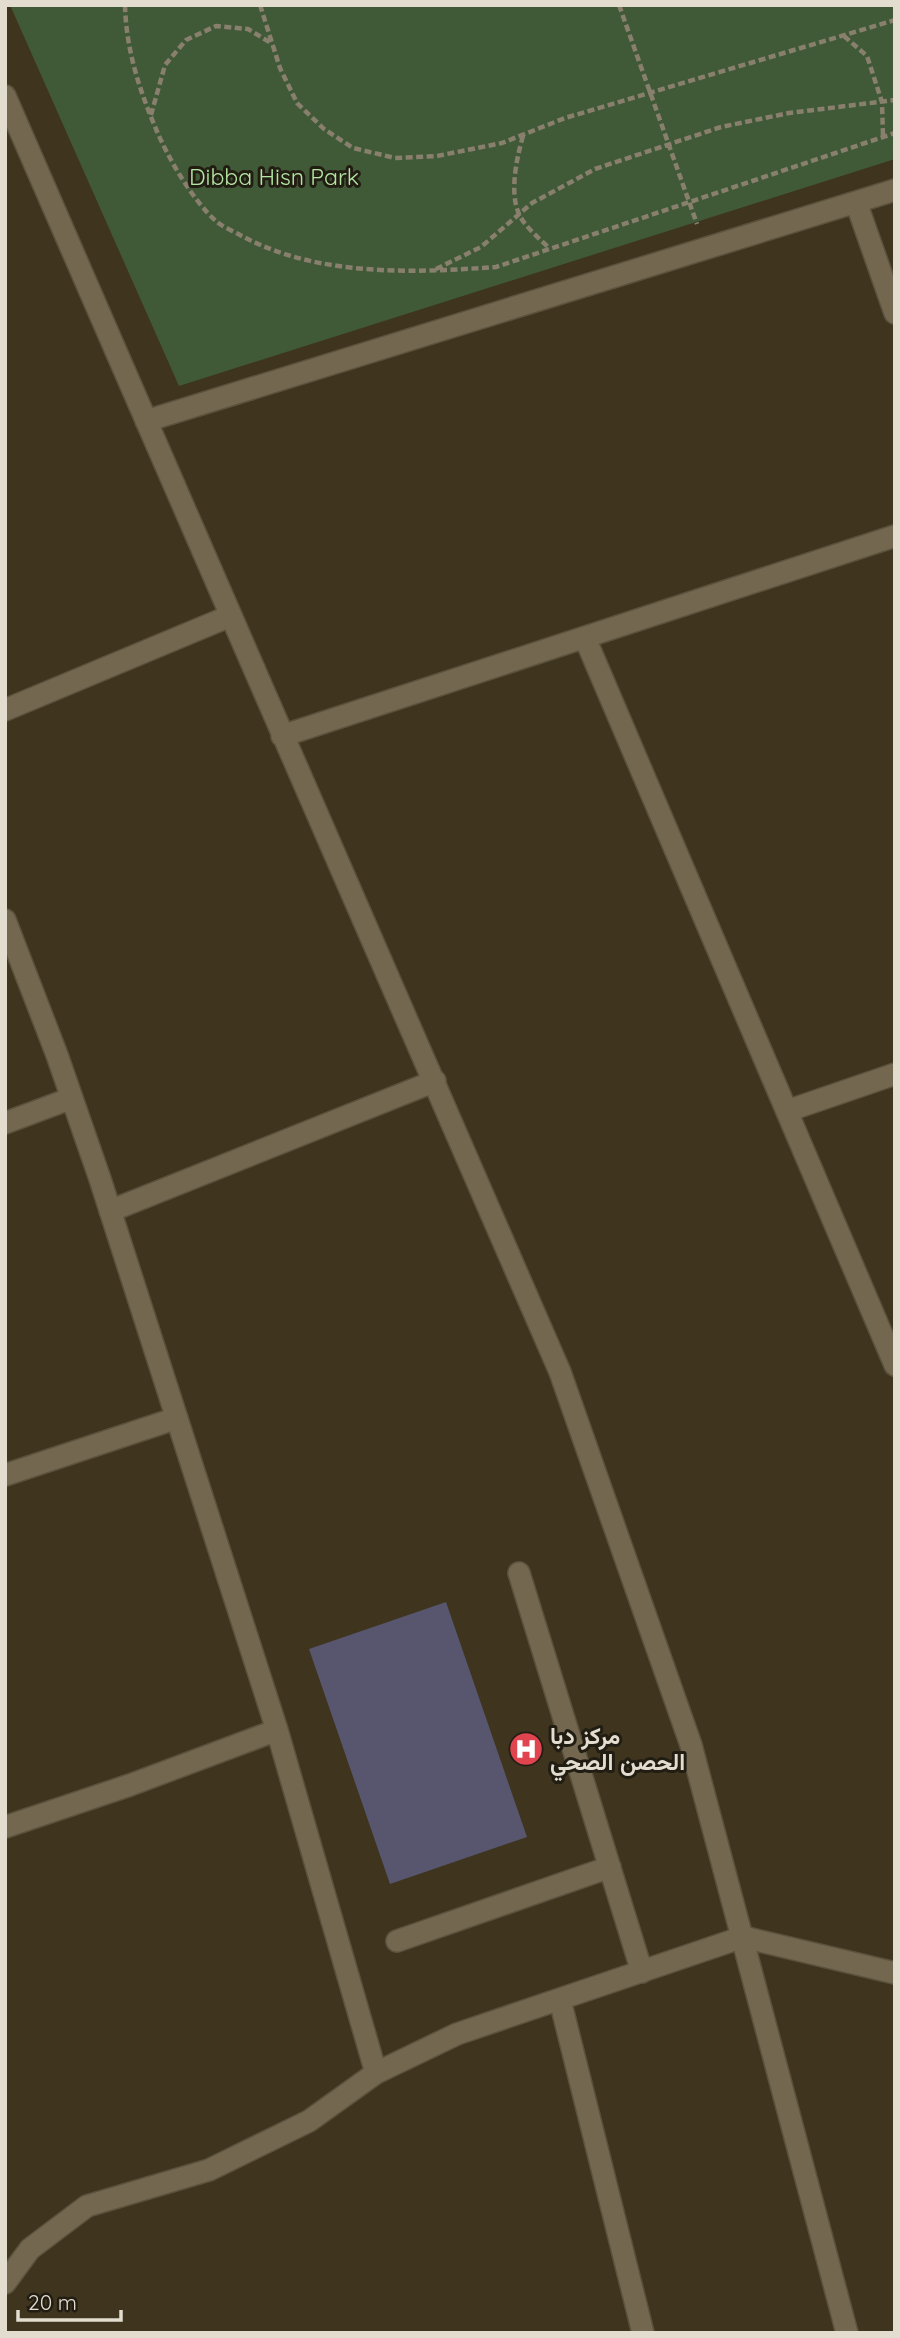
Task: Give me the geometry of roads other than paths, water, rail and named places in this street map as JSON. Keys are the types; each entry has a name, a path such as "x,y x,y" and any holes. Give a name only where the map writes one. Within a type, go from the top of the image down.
{"street":[{"path":"5,96 560,1372 691,1745 848,2333"},
{"path":"146,421 895,190"},
{"path":"856,202 895,313"},
{"path":"282,736 895,536"},
{"path":"5,710 230,616"},
{"path":"585,638 895,1365"},
{"path":"5,920 72,1098 177,1419 277,1730 376,2073"},
{"path":"786,1111 895,1074"},
{"path":"110,1211 435,1081"},
{"path":"5,1124 72,1098"},
{"path":"5,1475 177,1419"},
{"path":"519,1573 642,1972"},
{"path":"5,1827 130,1785 277,1730"},
{"path":"397,1941 610,1867"},
{"path":"5,2283 30,2249 87,2206 209,2170 309,2121 376,2073 457,2034 743,1937 895,1973"},
{"path":"560,2000 643,2333"}],"place":[{"name":"مركز دبا الحصن الصحي","path":"526,1749"}],"park label":[{"name":"Dibba Hisn Park","path":"274,177"}]}
